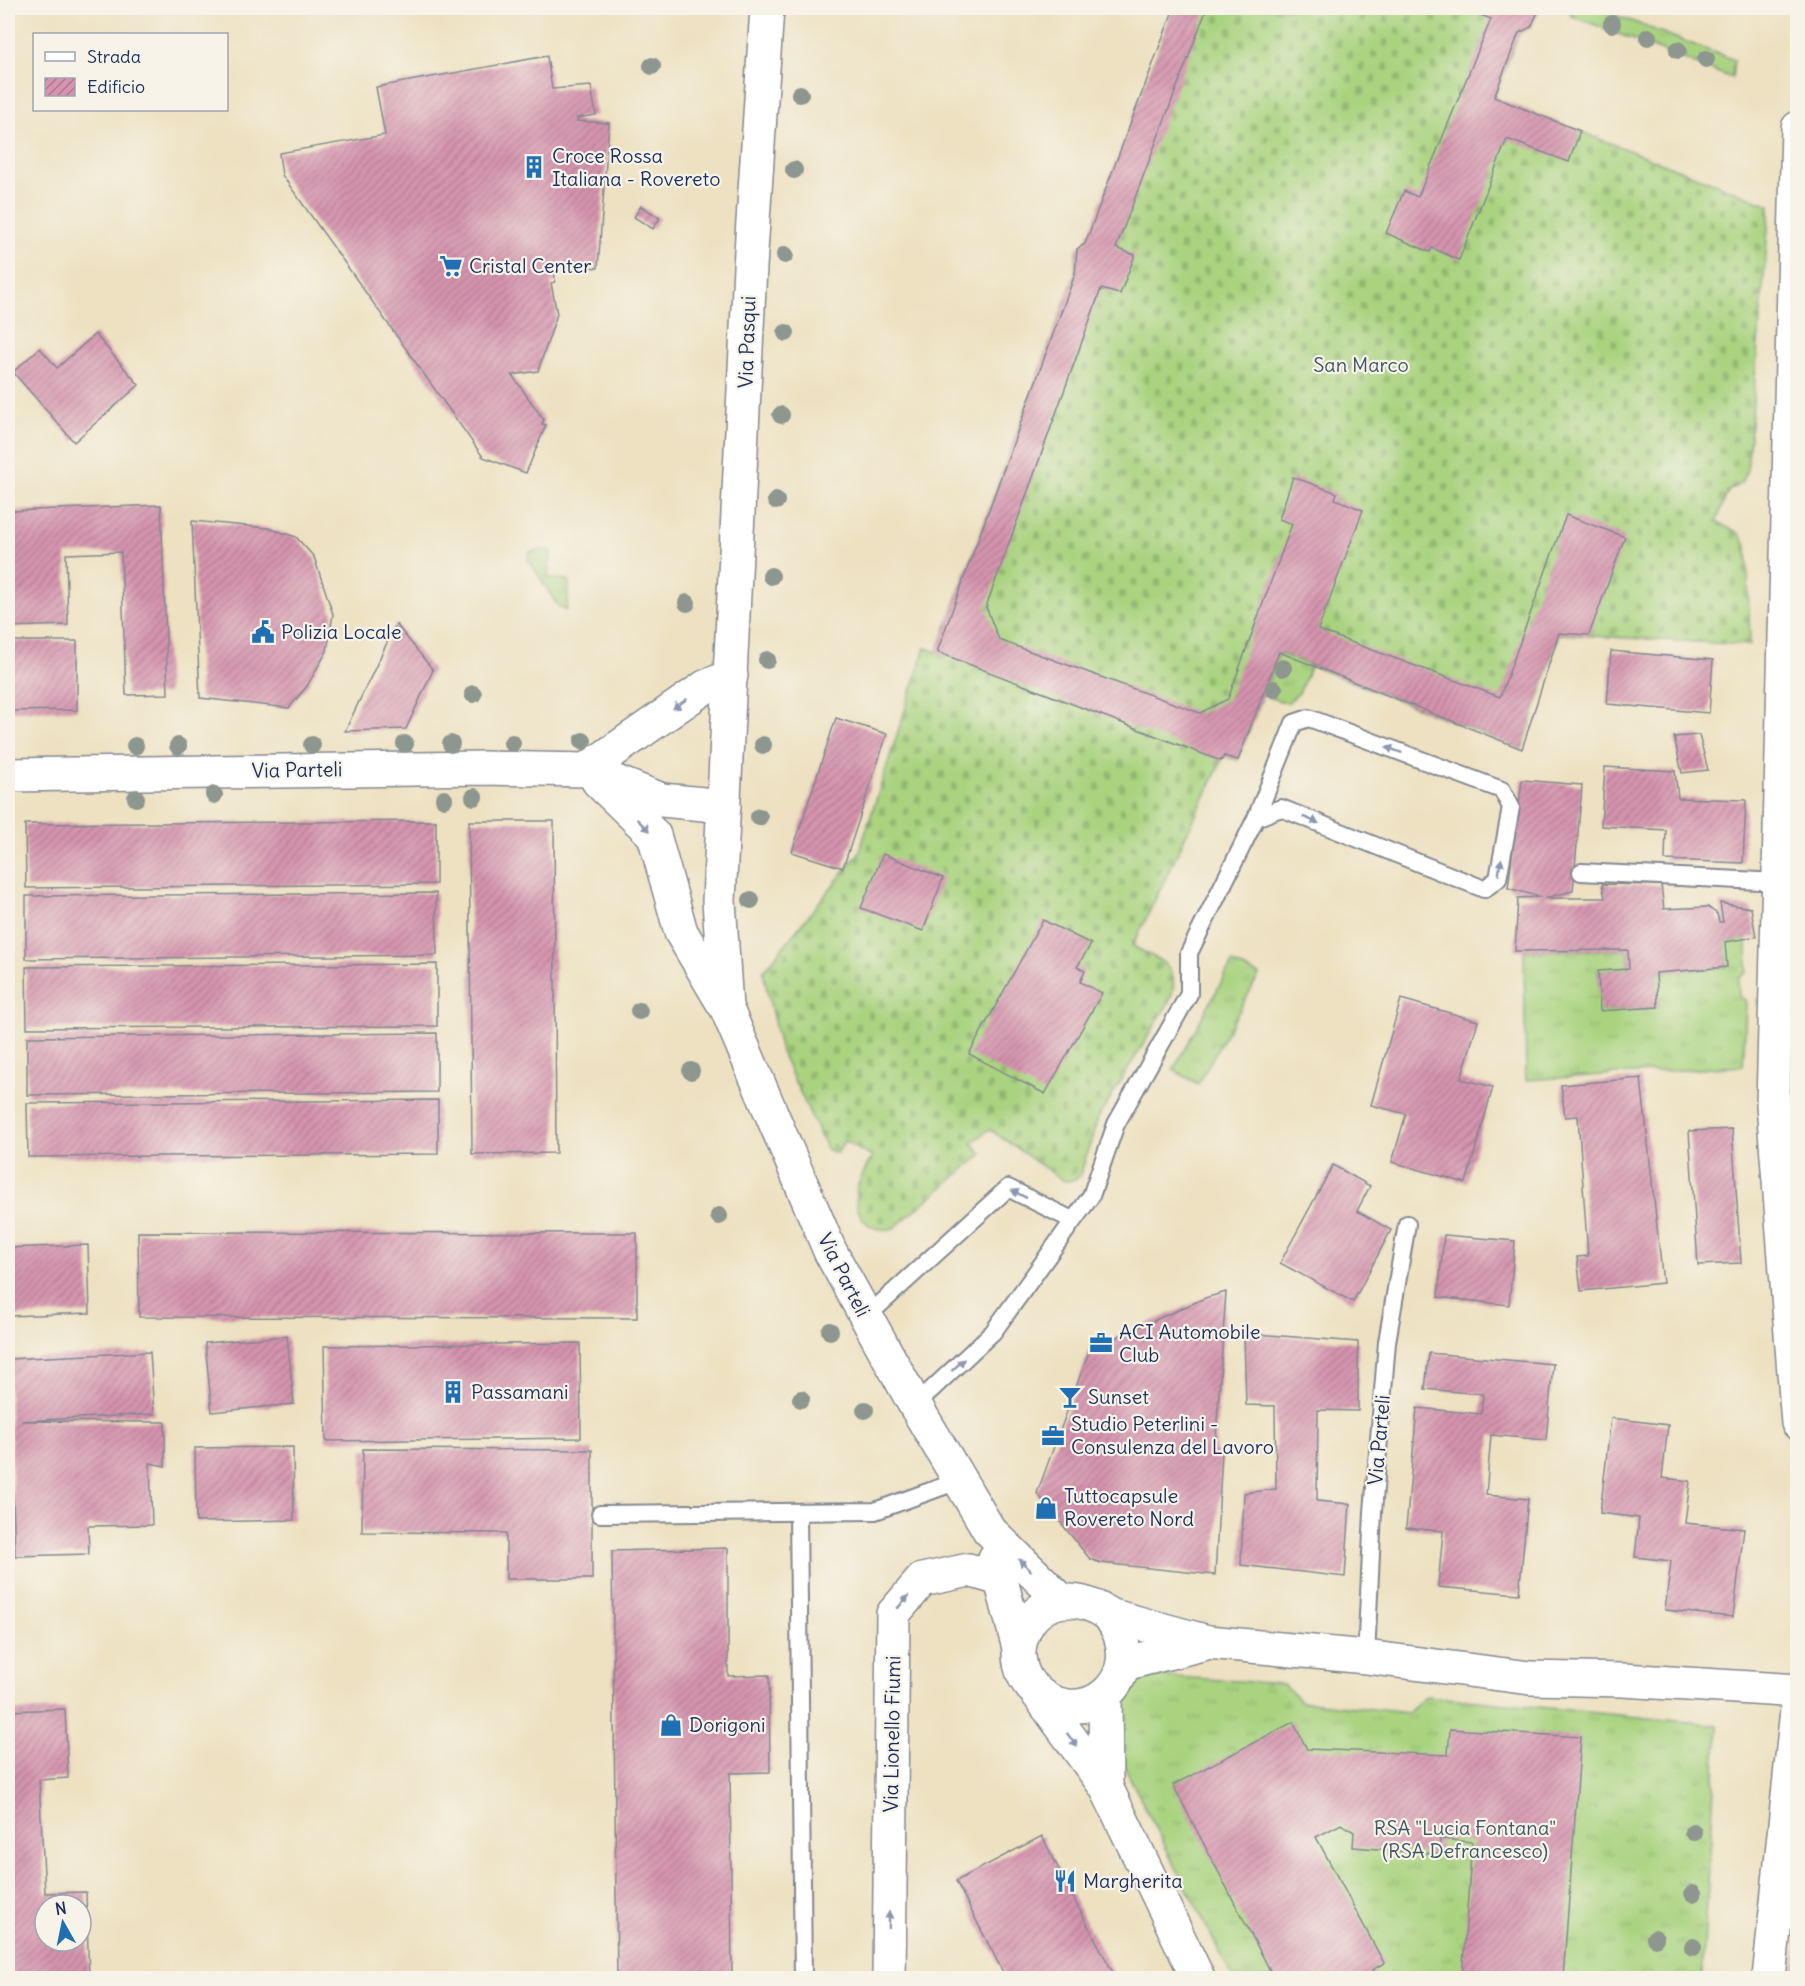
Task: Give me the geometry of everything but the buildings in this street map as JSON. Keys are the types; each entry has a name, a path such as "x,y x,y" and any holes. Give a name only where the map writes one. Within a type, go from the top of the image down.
{"street":[{"name":"Via Pasqui","path":"731,676 750,267 767,8"},
{"path":"1797,128 1773,1105 1794,1331 1797,1423"},
{"path":"586,770 705,687 731,676"},
{"name":"Via Parteli","path":"726,1007 720,901 731,676"},
{"name":"Via Parteli","path":"8,774 484,768 586,770 662,800 724,806"},
{"name":"Via Parteli","path":"586,770 654,835 681,932 726,1007 826,1243 915,1405 989,1530 1062,1601"},
{"name":"Via Parteli","path":"989,1530 1019,1648 1020,1665 1026,1680 1106,1786"},
{"name":"Via Lionello Fiumi","path":"889,1978 893,1614 922,1580 969,1570 1000,1579"},
{"path":"1019,1648 1023,1631 1032,1617 1046,1607 1062,1601 1079,1600 1095,1605 1109,1615 1120,1629 1125,1646 1124,1664 1117,1681 1105,1695 1089,1703 1071,1706 1053,1703 1038,1694"},
{"path":"1109,1615 1208,1642 1366,1657 1530,1678 1623,1680 1797,1691"},
{"path":"1124,1664 1208,1642"},
{"path":"1105,1695 1106,1786 1198,1978"},
{"path":"1769,1978 1797,1700"}],"lane":[{"path":"915,1405 993,1332 1091,1196 1116,1124 1189,994 1190,953 1256,818 1294,723 1309,718 1502,790 1511,807 1498,879 1484,889 1281,808 1256,818"},
{"path":"1581,872 1779,882"},
{"path":"866,1317 1008,1188 1072,1220"},
{"name":"Via Parteli","path":"1366,1657 1373,1512 1387,1341 1407,1224"},
{"path":"600,1514 875,1512 958,1480"},
{"path":"798,1512 803,1978"}],"green space":[{"name":"San Marco","path":"1174,8 1536,8 1538,12 1531,27 1519,33 1494,98 1770,205 1747,470 1741,483 1728,491 1716,522 1739,533 1747,547 1750,645 1559,634 1522,749 1279,653 1238,760 1224,756 1133,946 1166,966 1171,972 1173,990 1169,1002 1098,1118 1080,1176 1075,1180 1064,1181 989,1129 972,1143 982,1154 894,1228 877,1228 864,1220 857,1206 856,1197 858,1184 872,1157 845,1141 837,1153 827,1150 781,1052 763,972 859,853 925,648 937,652 1075,274 1077,249 1085,243 1094,223"},
{"path":"1573,8 1597,8 1734,60 1732,78 1570,15"},
{"path":"551,551 548,578 569,580 567,610 558,606 528,559 530,552"},
{"path":"1279,652 1311,665 1299,693 1287,703 1263,695"},
{"path":"1747,938 1747,972 1738,979 1739,996 1745,1000 1746,1005 1743,1066 1526,1080 1524,951 1628,950 1629,969 1598,971 1601,1011 1658,1007 1656,973 1727,967 1725,942"},
{"path":"1232,963 1259,975 1198,1084 1173,1070"},
{"name":"RSA \"Lucia Fontana\" (RSA Defrancesco)","path":"1143,1675 1284,1684 1300,1701 1408,1713 1426,1696 1718,1725 1702,1978 1233,1978 1109,1737 1121,1684"}],"place":[{"name":"Croce Rossa Italiana - Rovereto","path":"534,167"},
{"name":"Cristal Center","path":"451,266"},
{"name":"Polizia Locale","path":"263,632"},
{"name":"ACI Automobile Club","path":"1101,1343"},
{"name":"Passamani","path":"453,1392"},
{"name":"Sunset","path":"1070,1397"},
{"name":"Studio Peterlini - Consulenza del Lavoro","path":"1053,1436"},
{"name":"Tuttocapsule Rovereto Nord","path":"1046,1508"},
{"name":"Dorigoni","path":"671,1725"},
{"name":"Margherita","path":"1065,1881"}]}
